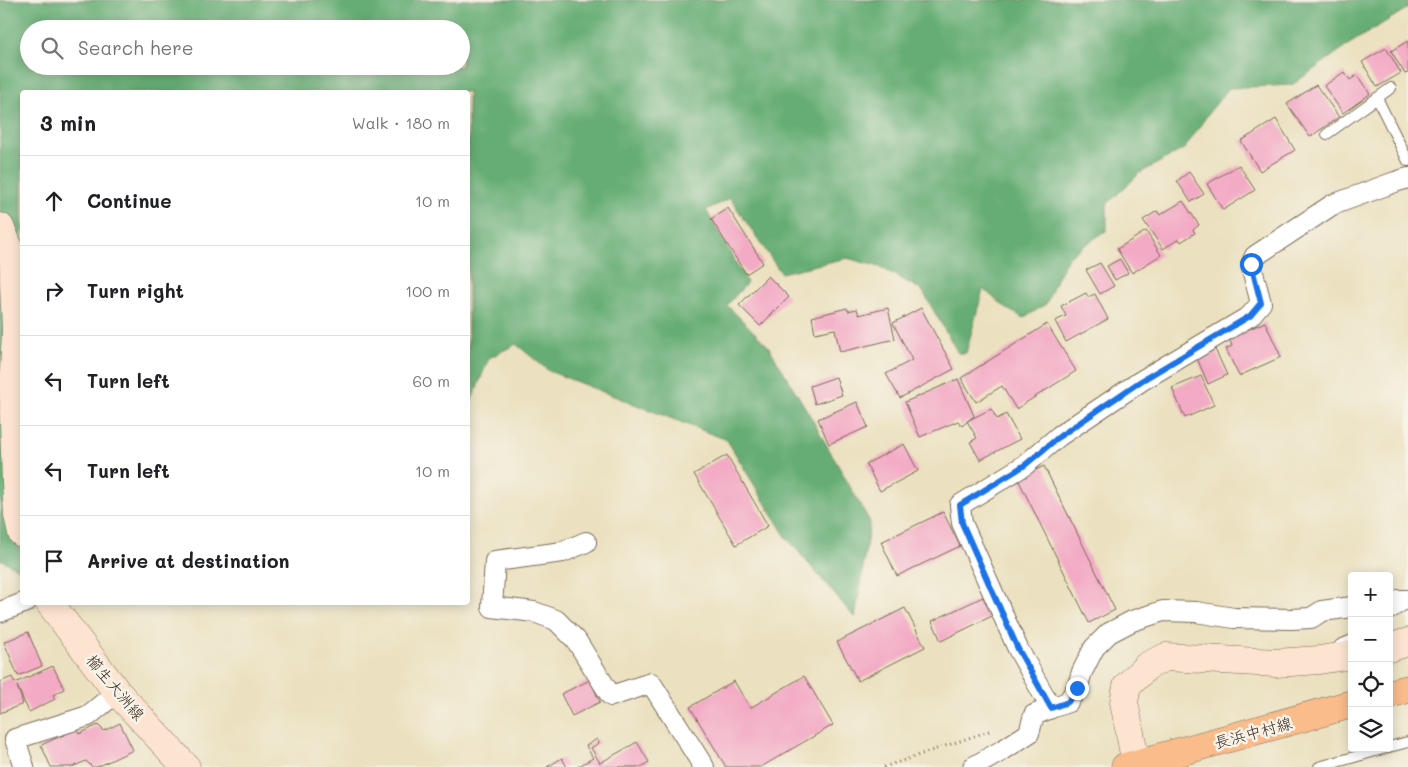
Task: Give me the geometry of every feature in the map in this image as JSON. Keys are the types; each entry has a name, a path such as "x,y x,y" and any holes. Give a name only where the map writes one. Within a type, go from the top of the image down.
{"main road":[{"path":"0,227 13,257 8,322 13,390 8,486 20,524"},
{"name":"櫛生大洲線","path":"51,605 118,692 186,767"},
{"path":"1393,647 1408,642"},
{"path":"1130,765 1124,702 1127,686 1147,666 1166,657 1276,663 1319,660 1346,651"},
{"path":"1393,693 1408,689"},
{"name":"長浜中村線","path":"1130,765 1348,705"}],"street":[{"path":"1051,708 1018,649 962,523 960,505 1025,465 1060,436 1141,381 1250,316 1261,303 1251,264 1255,256 1332,205 1408,178"},
{"path":"586,542 562,552 495,561 492,607 534,612 556,620 576,640 610,696 651,683 704,767"},
{"path":"1393,601 1408,601"},
{"path":"0,612 20,604"},
{"path":"973,767 1029,733 1034,716 1068,702 1077,688 1082,672 1094,648 1109,633 1132,621 1163,611 1196,612 1234,618 1291,620 1311,618 1322,611 1348,608"},
{"path":"24,767 7,742 88,716 118,692"}],"lane":[{"path":"1327,134 1391,88"},
{"path":"1377,98 1408,161"},
{"path":"1393,612 1408,601"},
{"path":"1393,746 1408,742"},
{"path":"1319,767 1373,752"}],"path":[{"path":"884,767 996,728"}],"green space":[{"path":"0,0 1408,0 1408,8 1349,44 1292,85 1229,88 1210,111 1185,148 1140,173 1107,204 1107,230 1069,256 1058,275 1046,304 1024,318 1009,310 983,289 966,353 958,353 922,290 880,267 847,258 781,273 730,198 706,210 747,283 727,305 768,346 870,522 855,618 786,537 727,440 549,371 516,344 489,358 470,403 470,90 20,90 20,570 0,559"}],"building":[{"path":"1408,41 1408,73 1405,74 1391,51"},
{"path":"1386,48 1401,73 1377,87 1362,62"},
{"path":"1344,72 1350,80 1357,75 1370,94 1343,113 1324,86"},
{"path":"1316,85 1339,117 1310,137 1287,104"},
{"path":"1276,119 1295,150 1260,171 1241,141"},
{"path":"1239,165 1255,190 1223,210 1207,184"},
{"path":"1189,172 1204,194 1191,202 1177,181"},
{"path":"1183,201 1199,225 1193,230 1195,233 1181,242 1179,239 1163,249 1143,220 1157,211 1160,215"},
{"path":"728,208 763,263 746,274 711,219"},
{"path":"1146,231 1161,255 1132,273 1117,249"},
{"path":"1120,259 1128,273 1115,280 1107,266"},
{"path":"1100,263 1114,286 1100,294 1086,270"},
{"path":"768,276 789,297 760,326 739,305"},
{"path":"1086,293 1088,297 1095,294 1108,319 1066,342 1055,321 1066,316 1061,306"},
{"path":"847,308 848,311 857,309 859,315 888,308 895,339 840,352 835,329 815,333 812,317"},
{"path":"921,308 954,369 900,398 886,374 912,360 893,323"},
{"path":"1265,322 1281,357 1239,376 1226,349 1232,346 1229,338"},
{"path":"1047,324 1076,371 1016,409 1002,386 976,402 961,378"},
{"path":"1214,347 1227,375 1208,384 1196,356"},
{"path":"1201,376 1214,405 1185,418 1172,388"},
{"path":"836,377 842,395 815,404 810,386"},
{"path":"958,379 974,416 962,426 958,421 920,437 905,402"},
{"path":"857,402 868,427 829,444 818,419"},
{"path":"991,409 997,419 1006,414 1020,439 980,460 970,442 977,438 967,421"},
{"path":"904,444 918,471 880,491 866,464"},
{"path":"727,455 768,526 736,545 694,474"},
{"path":"1044,466 1115,610 1089,623 1018,479"},
{"path":"943,512 960,546 897,576 881,542"},
{"path":"983,597 992,616 941,641 932,621"},
{"path":"905,608 925,647 858,681 837,642"},
{"path":"28,632 42,666 18,676 4,642"},
{"path":"53,666 64,689 53,695 55,699 29,712 17,686 23,704 0,713 0,682 12,677 15,683"},
{"path":"804,676 833,725 761,767 726,767 690,707 734,681 750,708"},
{"path":"590,680 600,702 572,716 561,694"},
{"path":"120,723 133,750 97,767 92,767 86,761 72,767 51,767 41,745 77,729 79,734 98,725 104,731"},
{"path":"597,739 599,743 591,748 600,763 637,742 649,762 641,767 577,767 593,758 586,746"},
{"path":"562,758 567,767 547,767"}],"route":[{"path":"1077,688 1068,702 1051,708 1018,649 962,523 960,505 1025,465 1060,436 1141,381 1250,316 1261,303 1251,264"}]}
